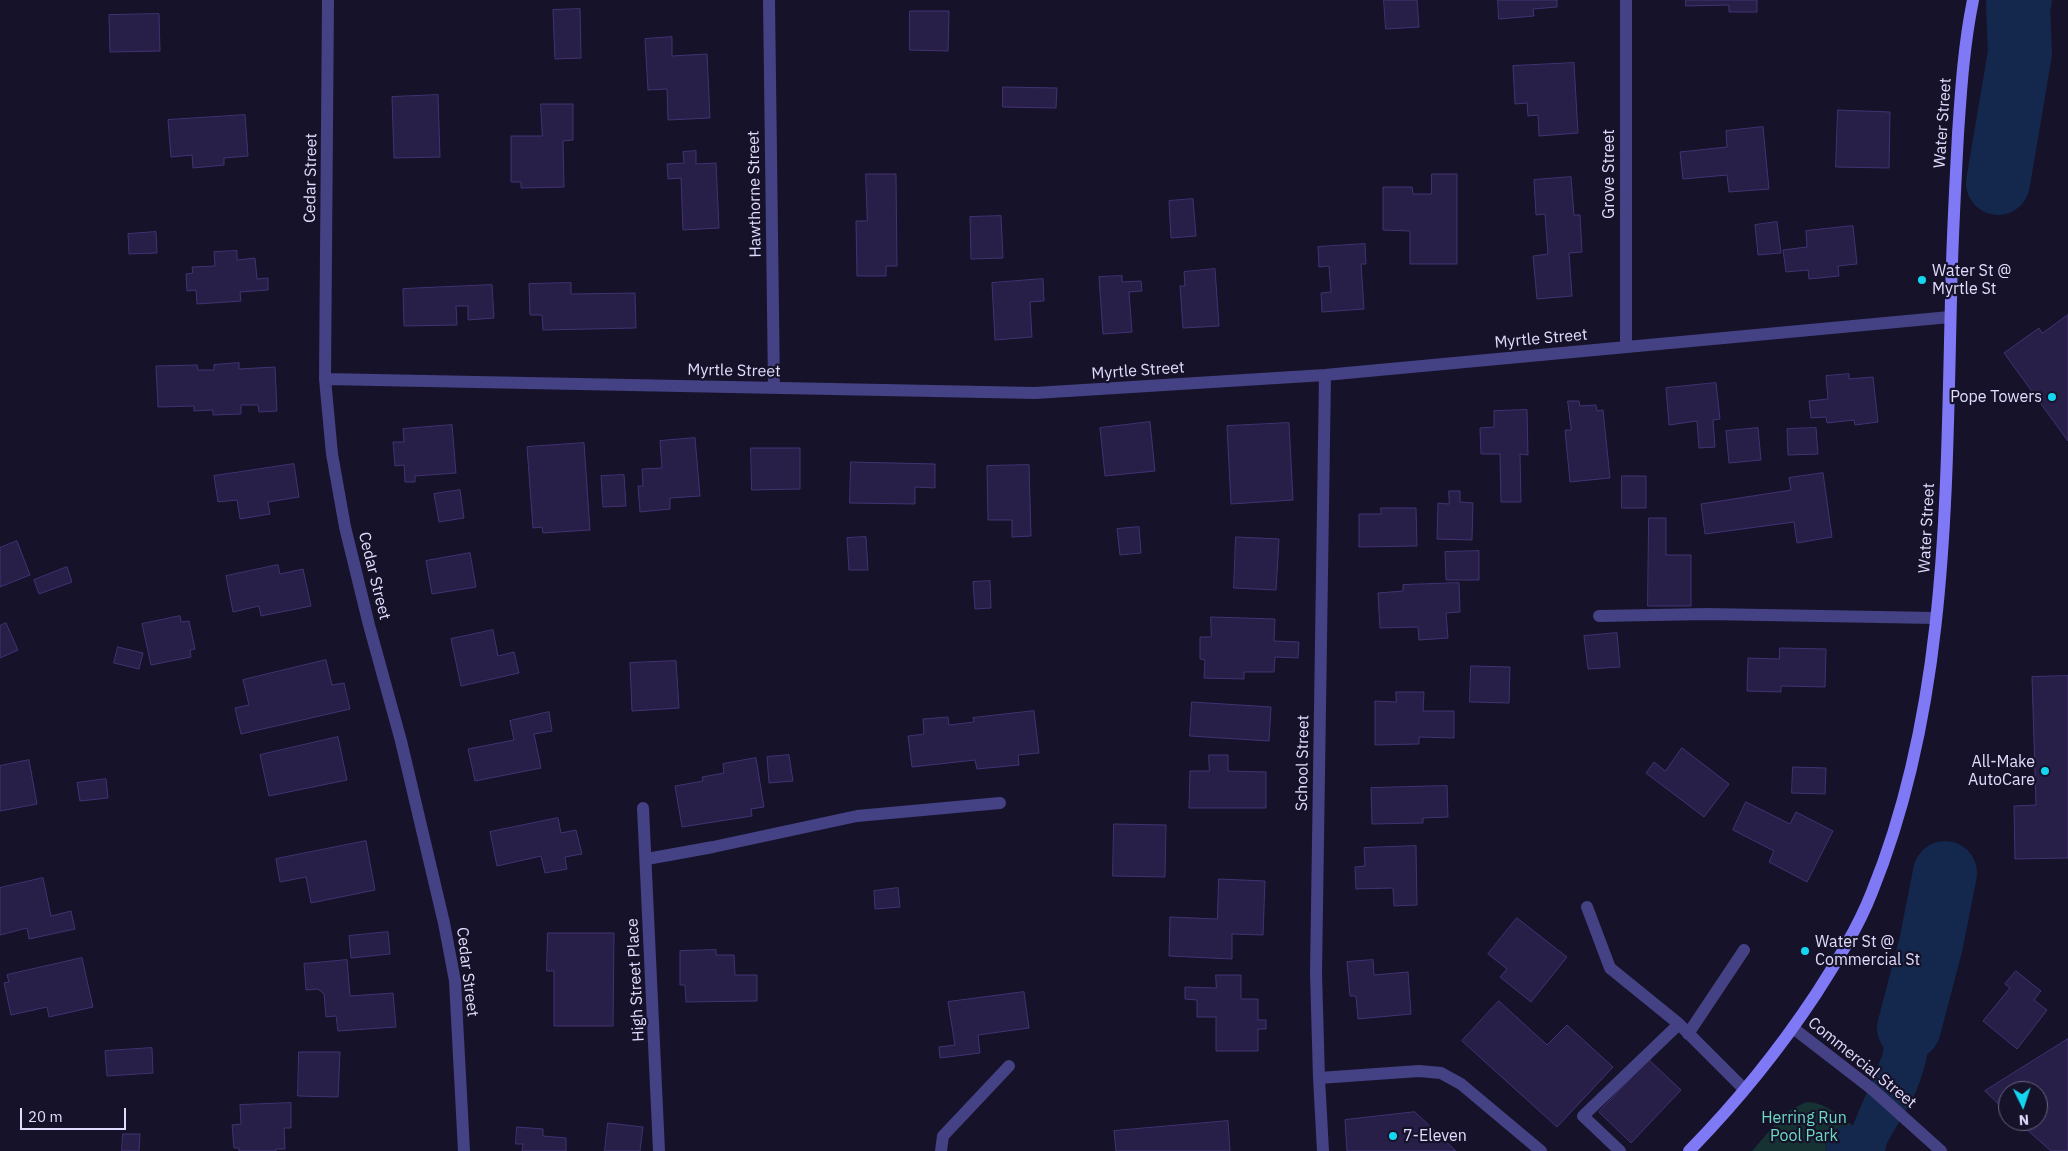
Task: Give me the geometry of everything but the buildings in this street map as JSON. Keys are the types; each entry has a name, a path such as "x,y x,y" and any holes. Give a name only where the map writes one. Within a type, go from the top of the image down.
{"main road":[{"name":"Water Street","path":"1793,1028 1834,967 1871,894 1890,844 1907,785 1925,700 1936,618 1946,501 1953,216 1960,101 1968,25 1973,0"},
{"name":"Commercial Street","path":"1689,1151 1713,1127 1793,1028"}],"street":[{"name":"Cedar Street","path":"328,0 325,379 332,454 345,527 369,625 401,740 444,923 454,981 464,1151"},
{"name":"Hawthorne Street","path":"769,0 774,388"},
{"name":"Grove Street","path":"1626,0 1626,347"},
{"name":"Myrtle Street","path":"325,379 1035,393 1325,375 1950,317"},
{"name":"School Street","path":"1323,1151 1318,1078 1316,973 1325,375"},
{"path":"1599,616 1707,614 1936,618"},
{"path":"646,859 713,847 857,816 1000,803"},
{"name":"High Street Place","path":"644,808 659,1151"},
{"path":"1587,907 1610,968 1679,1024 1744,1089"},
{"path":"1688,1034 1744,950"},
{"path":"1620,1151 1583,1116 1679,1024"},
{"name":"Commercial Street","path":"1793,1028 1836,1060 1941,1151"},
{"path":"941,1151 943,1136 1009,1066"},
{"path":"1318,1078 1419,1071 1441,1073 1461,1084 1541,1151"}],"green space":[{"name":"Herring Run Pool Park","path":"1806,1102 1825,1107 1853,1126 1839,1127 1825,1137 1826,1151 1752,1151 1785,1113"}],"water":[{"path":"1931,944 1933,999 1931,1036 1923,1072 1910,1103 1887,1143 1885,1151 1826,1151 1825,1137 1839,1127 1853,1125 1882,1056 1891,1012 1900,991 1910,969"}],"waterway":[{"path":"1998,183 2020,53 2018,6 2020,0"},
{"path":"1909,1028 1931,944 1945,873"}],"place":[{"name":"Water St @ Myrtle St","path":"1922,280"},
{"name":"Pope Towers","path":"2052,397"},
{"name":"All-Make AutoCare","path":"2045,771"},
{"name":"Water St @ Commercial St","path":"1805,951"},
{"name":"7-Eleven","path":"1393,1136"}]}
